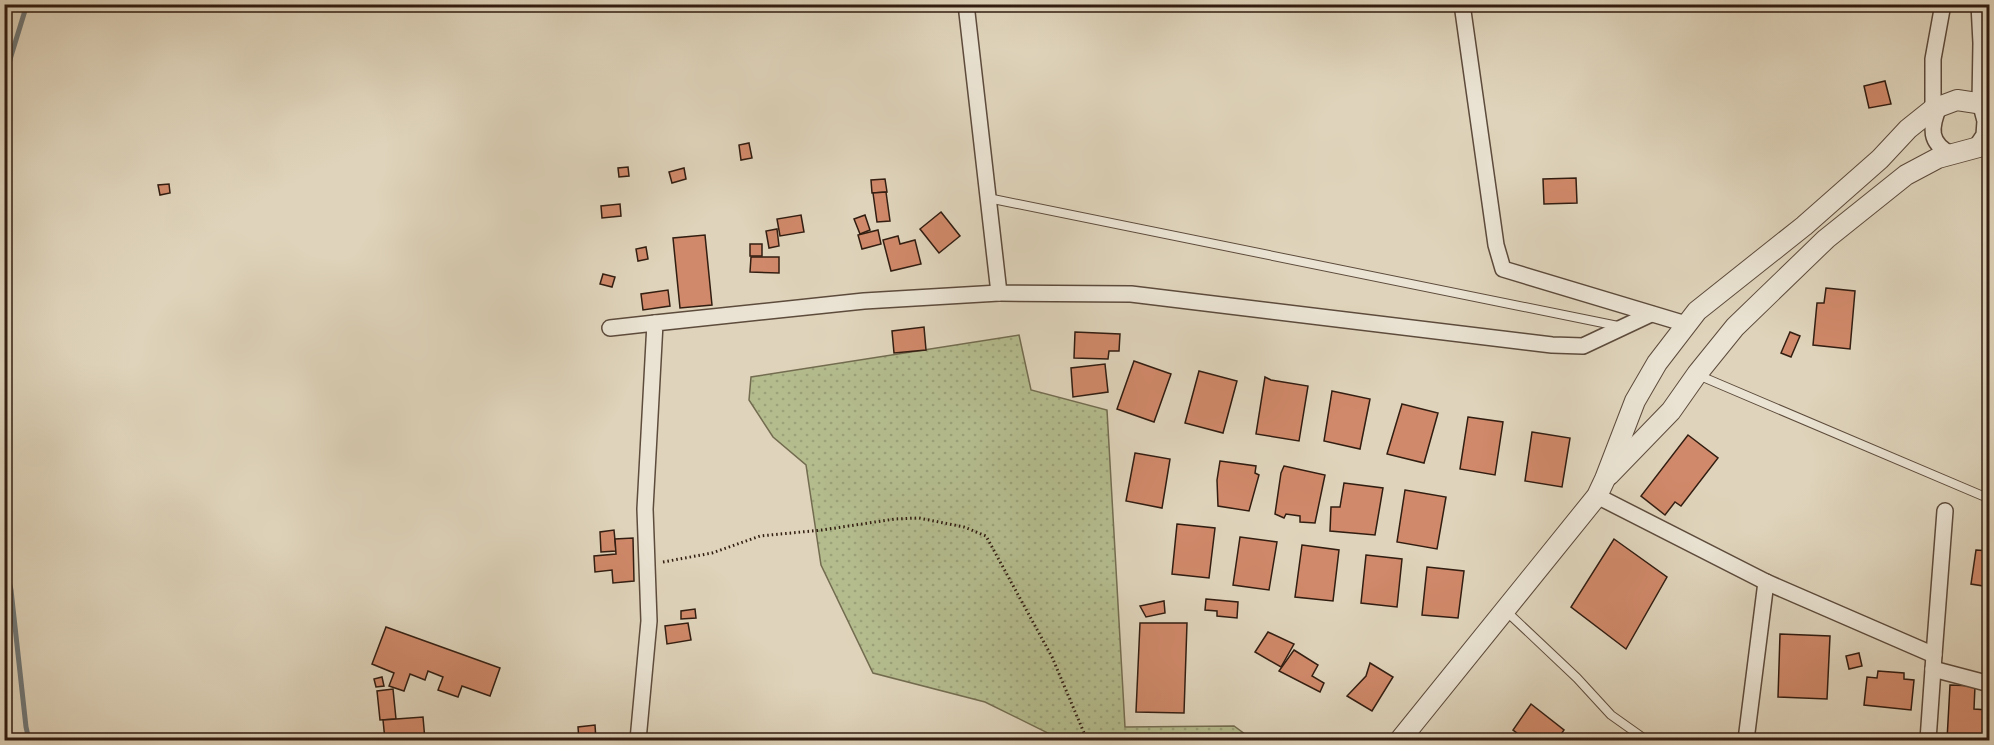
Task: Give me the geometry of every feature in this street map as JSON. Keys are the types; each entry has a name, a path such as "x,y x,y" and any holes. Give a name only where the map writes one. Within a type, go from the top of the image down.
{"street":[{"path":"966,4 999,293"},
{"path":"1462,4 1496,244 1503,269 1686,324"},
{"path":"1943,4 1932,60 1936,108 1935,143 1939,148 1951,154"},
{"path":"1400,741 1601,487 1671,411 1735,327 1826,239 1906,175 1938,158 1983,145 1985,103 1979,4"},
{"path":"1601,487 1635,401 1657,363 1697,311 1804,225 1880,159 1908,129 1936,108 1957,100 1985,103"},
{"path":"610,328 864,301 999,293 1131,294 1552,345 1583,345 1651,314"},
{"path":"638,741 649,621 645,508 655,322"},
{"path":"1601,487 1766,582 1934,662 1989,684"},
{"path":"1928,741 1945,511"},
{"path":"1746,741 1766,582"}],"lane":[{"path":"988,198 1623,327"},
{"path":"1697,374 1989,499"},
{"path":"1505,610 1577,678 1611,715 1642,737"}],"path":[{"path":"647,564 712,553 760,536 895,519 919,518 964,527 986,536 1052,657 1087,741"}],"green space":[{"path":"1019,335 1031,390 1107,410 1125,727 1234,726 1253,740 1059,740 985,702 873,673 821,565 806,465 773,437 749,400 751,377"}],"building":[{"path":"1885,81 1891,104 1869,108 1864,86"},
{"path":"749,143 752,158 741,160 739,145"},
{"path":"628,167 629,176 619,177 618,168"},
{"path":"684,168 686,179 672,183 669,172"},
{"path":"1576,178 1577,203 1544,204 1543,179"},
{"path":"885,179 887,192 872,193 871,180"},
{"path":"169,184 170,193 160,195 158,185"},
{"path":"886,192 890,221 877,222 873,193"},
{"path":"620,204 621,216 602,218 601,206"},
{"path":"941,212 960,236 939,253 920,229"},
{"path":"801,215 804,232 780,236 777,219"},
{"path":"865,215 870,230 860,234 854,219"},
{"path":"777,229 779,246 769,248 766,231"},
{"path":"878,230 881,244 862,249 858,235"},
{"path":"705,235 712,305 680,308 673,238"},
{"path":"898,236 900,244 915,240 921,264 891,271 883,240"},
{"path":"750,244 762,244 762,256 750,256"},
{"path":"646,247 648,259 638,261 636,249"},
{"path":"751,257 779,257 779,273 750,272"},
{"path":"603,274 615,277 612,287 600,284"},
{"path":"1826,288 1855,291 1850,349 1813,345 1817,303 1824,303"},
{"path":"668,290 670,306 643,310 641,294"},
{"path":"924,327 926,350 894,353 892,331"},
{"path":"1075,332 1120,334 1119,351 1109,351 1108,359 1074,358"},
{"path":"1790,332 1800,336 1791,357 1781,353"},
{"path":"1134,361 1171,374 1154,422 1117,409"},
{"path":"1105,364 1108,392 1073,397 1071,368"},
{"path":"1199,371 1237,381 1223,433 1185,423"},
{"path":"1265,377 1308,386 1299,441 1256,434"},
{"path":"1332,391 1370,399 1360,449 1324,441"},
{"path":"1402,404 1438,413 1424,463 1387,454"},
{"path":"1468,417 1503,422 1495,475 1460,469"},
{"path":"1532,432 1570,438 1562,487 1525,481"},
{"path":"1688,435 1718,458 1681,506 1675,502 1665,515 1641,496"},
{"path":"1135,453 1170,459 1162,508 1126,501"},
{"path":"1220,461 1256,466 1255,473 1259,475 1249,511 1218,506 1217,480"},
{"path":"1284,466 1325,475 1315,523 1300,522 1300,516 1286,514 1284,518 1275,514"},
{"path":"1344,483 1383,488 1375,535 1330,531 1331,507 1340,507"},
{"path":"1405,490 1446,497 1437,549 1397,542"},
{"path":"1177,524 1215,528 1209,578 1172,574"},
{"path":"614,530 616,551 601,552 600,532"},
{"path":"1240,537 1277,542 1269,590 1233,585"},
{"path":"633,538 634,581 613,583 612,570 595,572 594,556 616,554 615,539"},
{"path":"1614,539 1667,577 1626,649 1571,607"},
{"path":"1302,545 1339,550 1333,601 1295,597"},
{"path":"1976,550 1990,551 1990,587 1971,584"},
{"path":"1366,555 1402,559 1397,607 1361,603"},
{"path":"1427,567 1464,571 1458,618 1422,615"},
{"path":"1206,599 1238,602 1237,618 1217,616 1217,611 1205,610"},
{"path":"1164,601 1165,613 1146,617 1140,606"},
{"path":"695,609 696,618 681,619 681,611"},
{"path":"688,623 691,640 667,644 665,626"},
{"path":"1140,623 1187,623 1184,713 1136,712"},
{"path":"386,627 500,668 490,696 462,686 458,697 438,690 443,677 428,671 425,680 410,674 404,691 389,686 394,673 372,664"},
{"path":"1268,632 1294,644 1281,667 1255,652"},
{"path":"1780,634 1830,636 1827,699 1778,697"},
{"path":"1294,650 1318,665 1312,676 1324,683 1320,692 1279,671"},
{"path":"1859,653 1862,666 1849,669 1846,656"},
{"path":"1370,663 1393,677 1372,711 1347,696 1366,676"},
{"path":"1878,671 1904,673 1904,679 1914,680 1911,710 1864,705 1867,677 1877,678"},
{"path":"382,677 384,686 376,687 374,679"},
{"path":"1950,685 1975,686 1974,709 1988,710 1987,740 1947,740"},
{"path":"393,689 396,719 380,720 377,691"},
{"path":"1531,704 1564,730 1557,740 1526,740 1513,730"},
{"path":"423,717 425,740 385,740 383,720"},
{"path":"595,725 596,740 579,740 578,727"}],"waterway":[{"path":"4,79 27,4"},
{"path":"4,560 11,590 29,740"}]}
